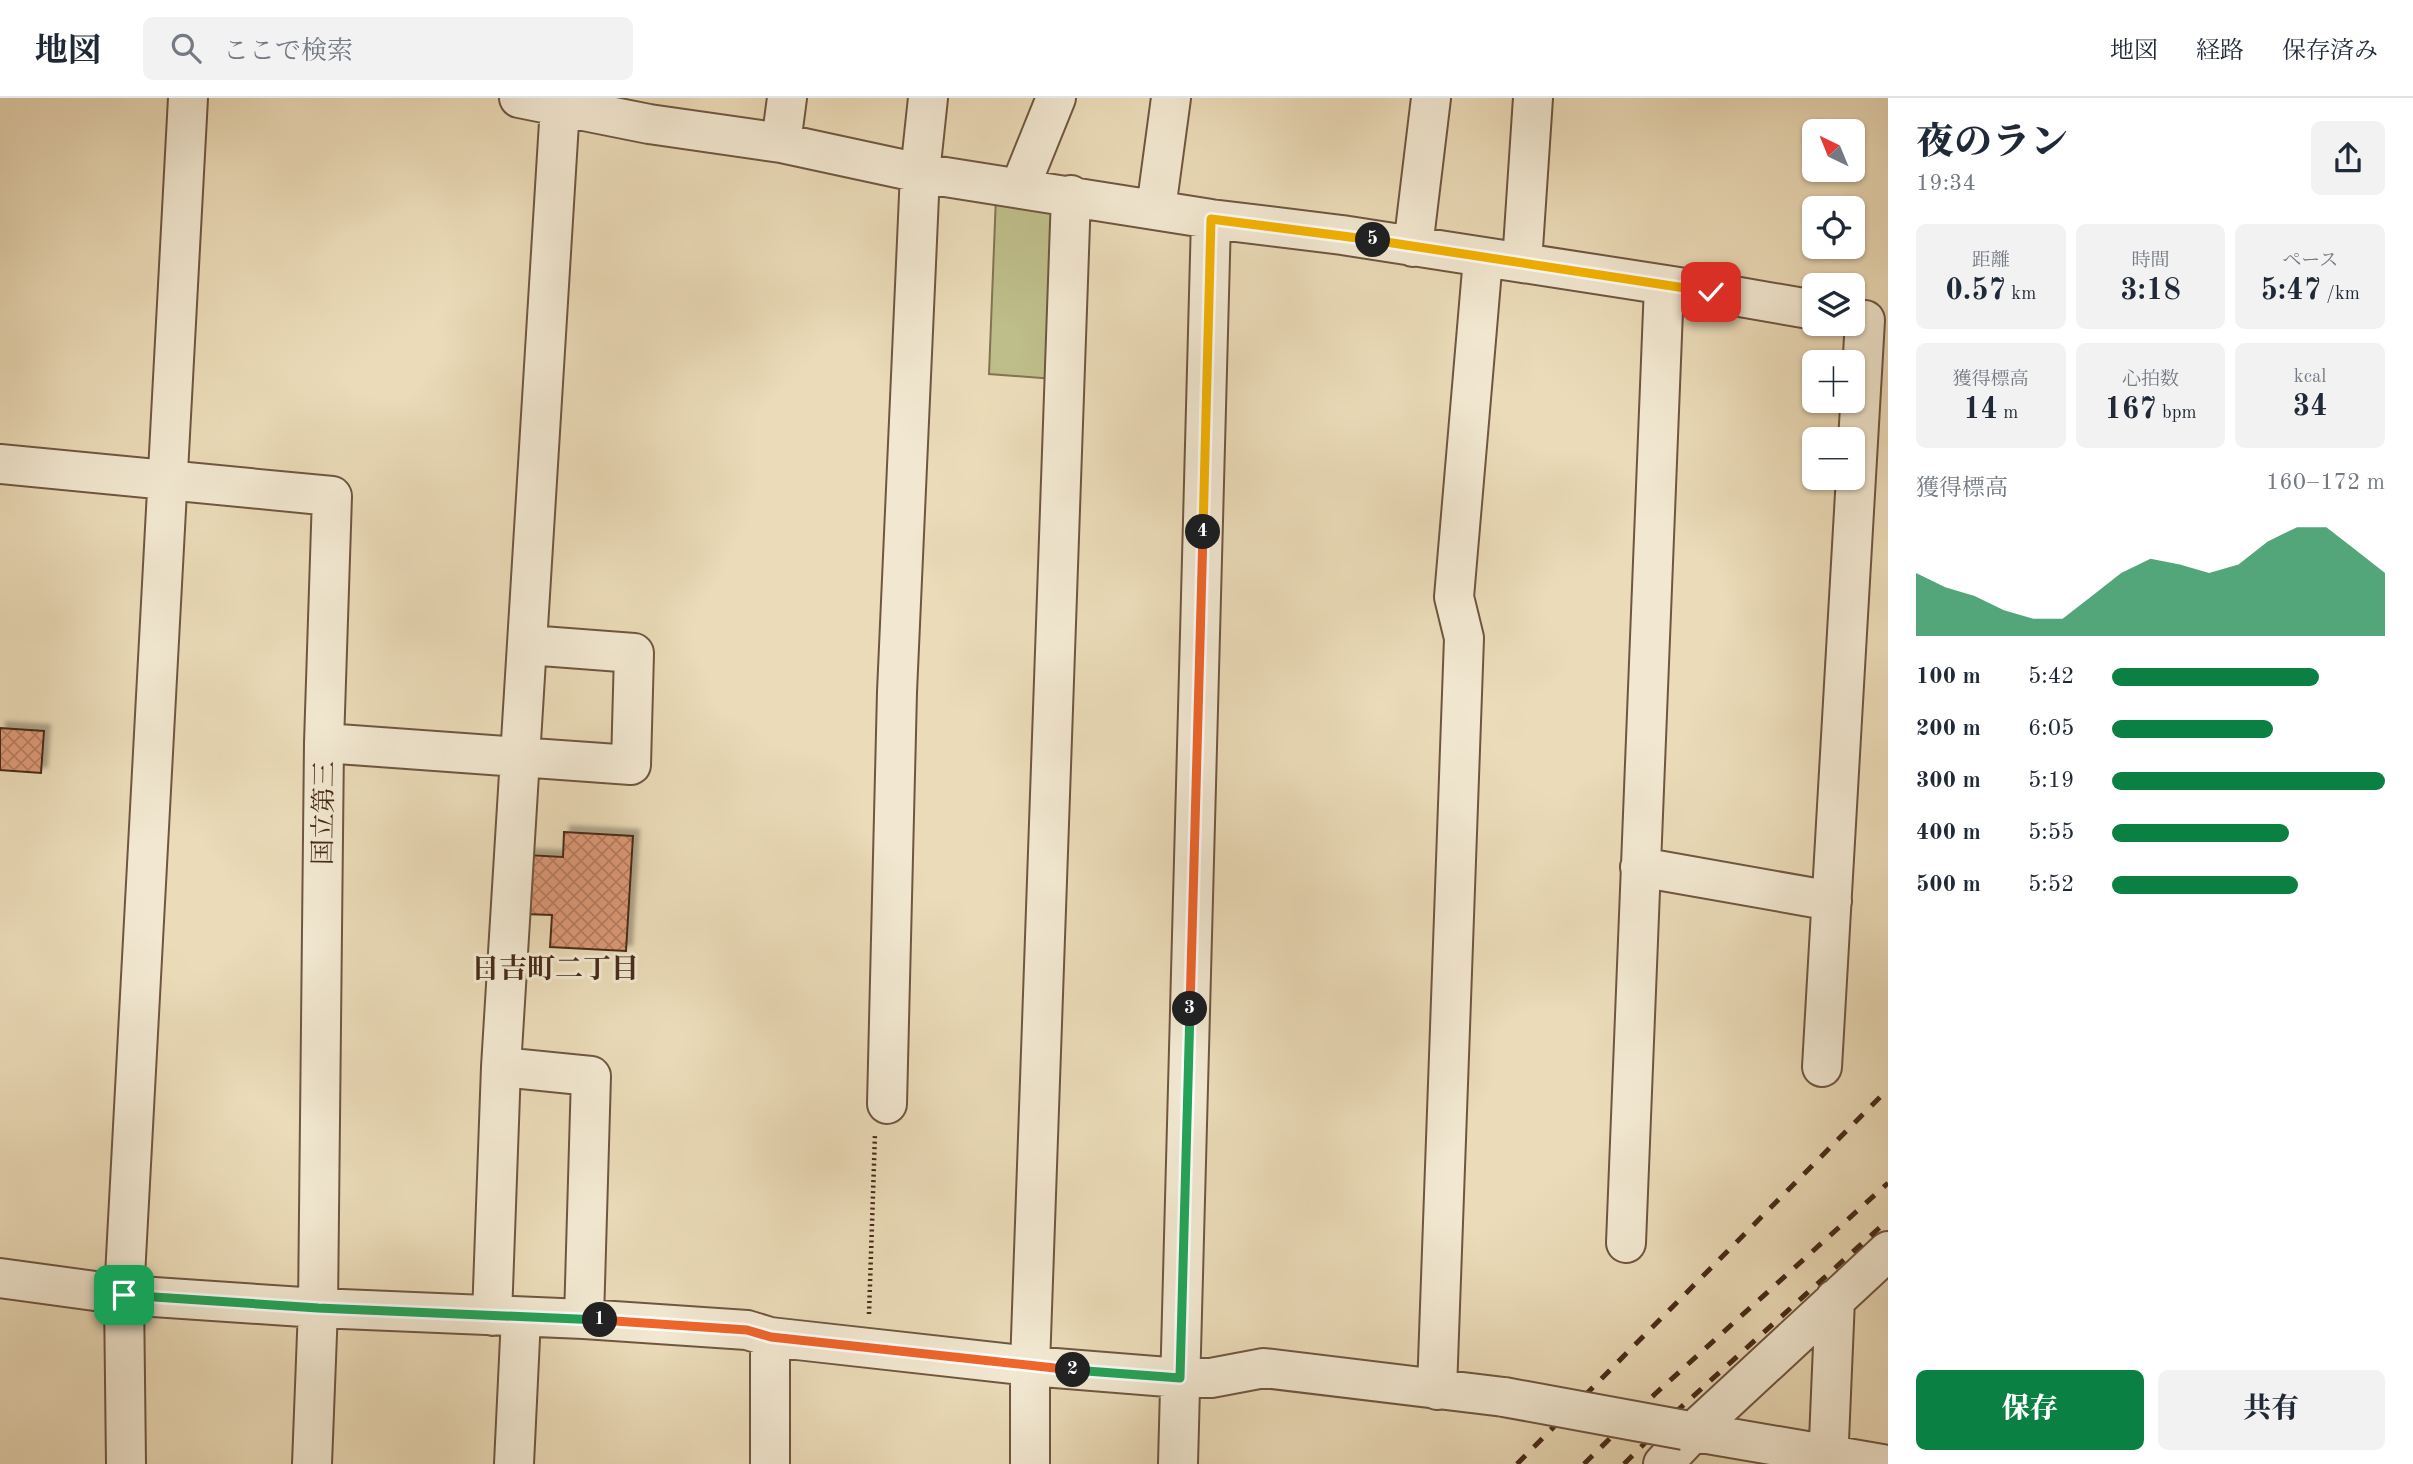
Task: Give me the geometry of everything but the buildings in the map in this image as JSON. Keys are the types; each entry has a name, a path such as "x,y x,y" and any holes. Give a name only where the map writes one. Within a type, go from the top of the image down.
{"street":[{"path":"125,1464 124,1295 188,98"},
{"path":"519,98 560,106 651,111 920,173 1211,219 1342,235 1802,308"},
{"path":"781,143 787,98"},
{"path":"887,1104 897,692 920,173 928,98"},
{"path":"1020,187 1056,98"},
{"path":"1156,209 1171,98"},
{"path":"1413,247 1431,98"},
{"path":"1522,263 1532,98"},
{"path":"514,1464 506,1316 501,1067 560,106"},
{"path":"1030,1464 1030,1366 1070,195"},
{"path":"1178,1464 1211,219"},
{"path":"1437,1390 1464,638 1454,597 1483,258"},
{"path":"1626,1243 1664,285"},
{"path":"1822,1067 1869,321"},
{"name":"国立第三","path":"0,464 332,496 324,743 318,1308 312,1464"},
{"path":"324,743 631,765 634,653 528,645"},
{"path":"1640,867 1832,901"},
{"path":"501,1067 591,1076 584,1319"},
{"path":"1675,1450 1888,1251"},
{"path":"0,1278 124,1295 747,1330 771,1337 1030,1366 1180,1378 1211,1378 1264,1368 1504,1397 1675,1450 1882,1464"},
{"path":"1828,1459 1835,1299"},
{"path":"770,1464 771,1337"}],"path":[{"path":"868,1347 876,1110 887,1104"}],"green space":[{"path":"996,196 1061,208 1054,379 989,374"}],"railway":[{"path":"1517,1464 1888,1089"},
{"path":"1584,1464 1655,1394 1888,1183"},
{"path":"1624,1464 1679,1409 1888,1220"}],"district":[{"name":"日吉町二丁目","path":"555,968"}],"route":[{"path":"124,1295 747,1330 771,1337 1030,1366 1180,1378 1211,219 1342,235 1711,292"}]}
